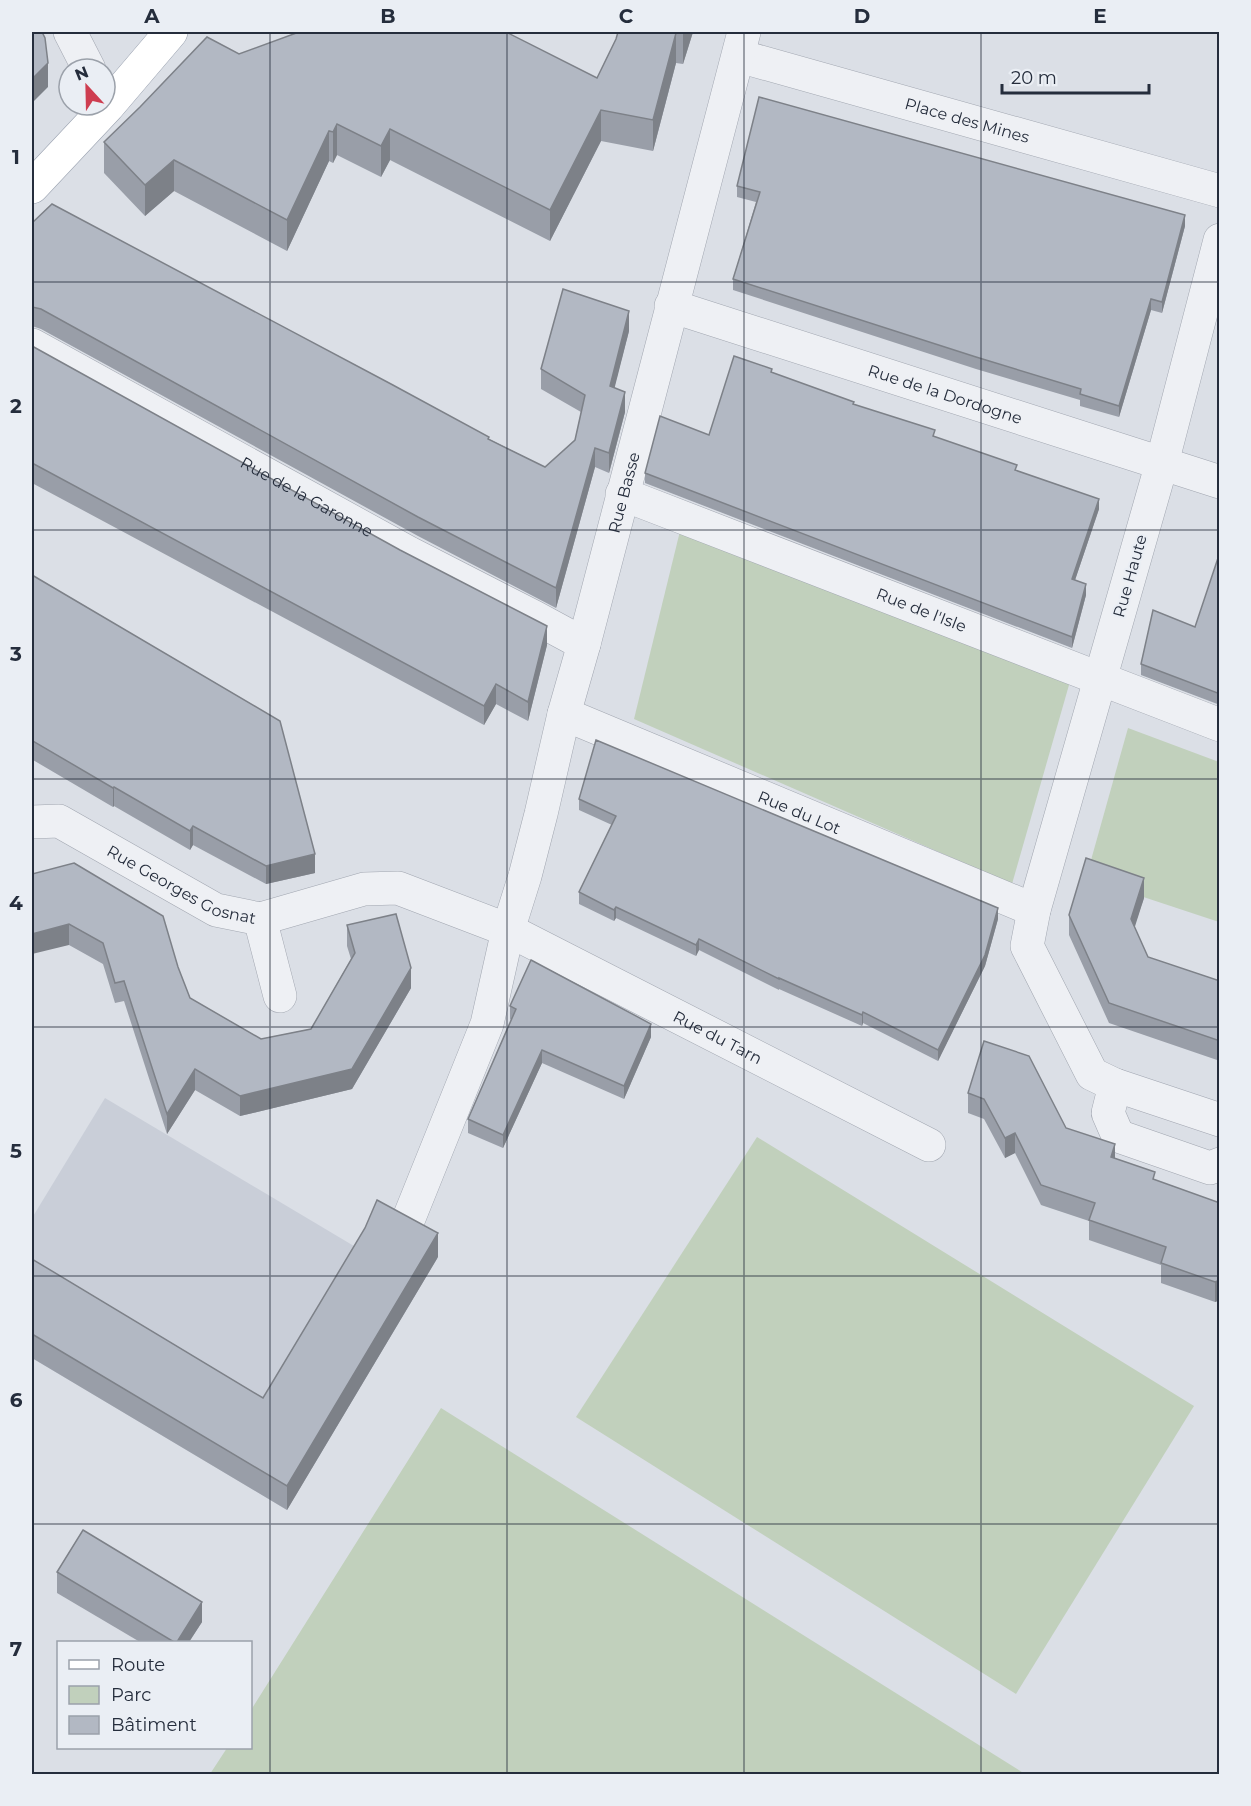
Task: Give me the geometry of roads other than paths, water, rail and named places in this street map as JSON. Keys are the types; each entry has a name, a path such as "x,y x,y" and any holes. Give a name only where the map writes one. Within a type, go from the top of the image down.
{"main road":[{"path":"117,91 171,32"},
{"path":"32,187 94,117"}],"street":[{"path":"70,32 83,57"},
{"name":"Place des Mines","path":"742,44 1220,191"},
{"name":"Rue Basse","path":"410,1218 487,1024 508,930 525,876 564,714 742,44"},
{"name":"Rue Haute","path":"1220,240 1162,463 1034,910 1027,946 1092,1074 1115,1085 1220,1120"},
{"name":"Rue de la Dordogne","path":"671,306 1220,482"},
{"name":"Rue de la Garonne","path":"32,345 409,553 584,644"},
{"name":"Rue de l'Isle","path":"622,494 1220,725"},
{"name":"Rue du Lot","path":"564,714 1034,910"},
{"name":"Rue Georges Gosnat","path":"32,822 59,821 216,910 260,919 364,889 398,888 508,930"},
{"path":"260,919 279,996"},
{"name":"Rue du Tarn","path":"508,930 929,1145"},
{"path":"1115,1085 1108,1113 1118,1136 1210,1168 1220,1164"}]}
